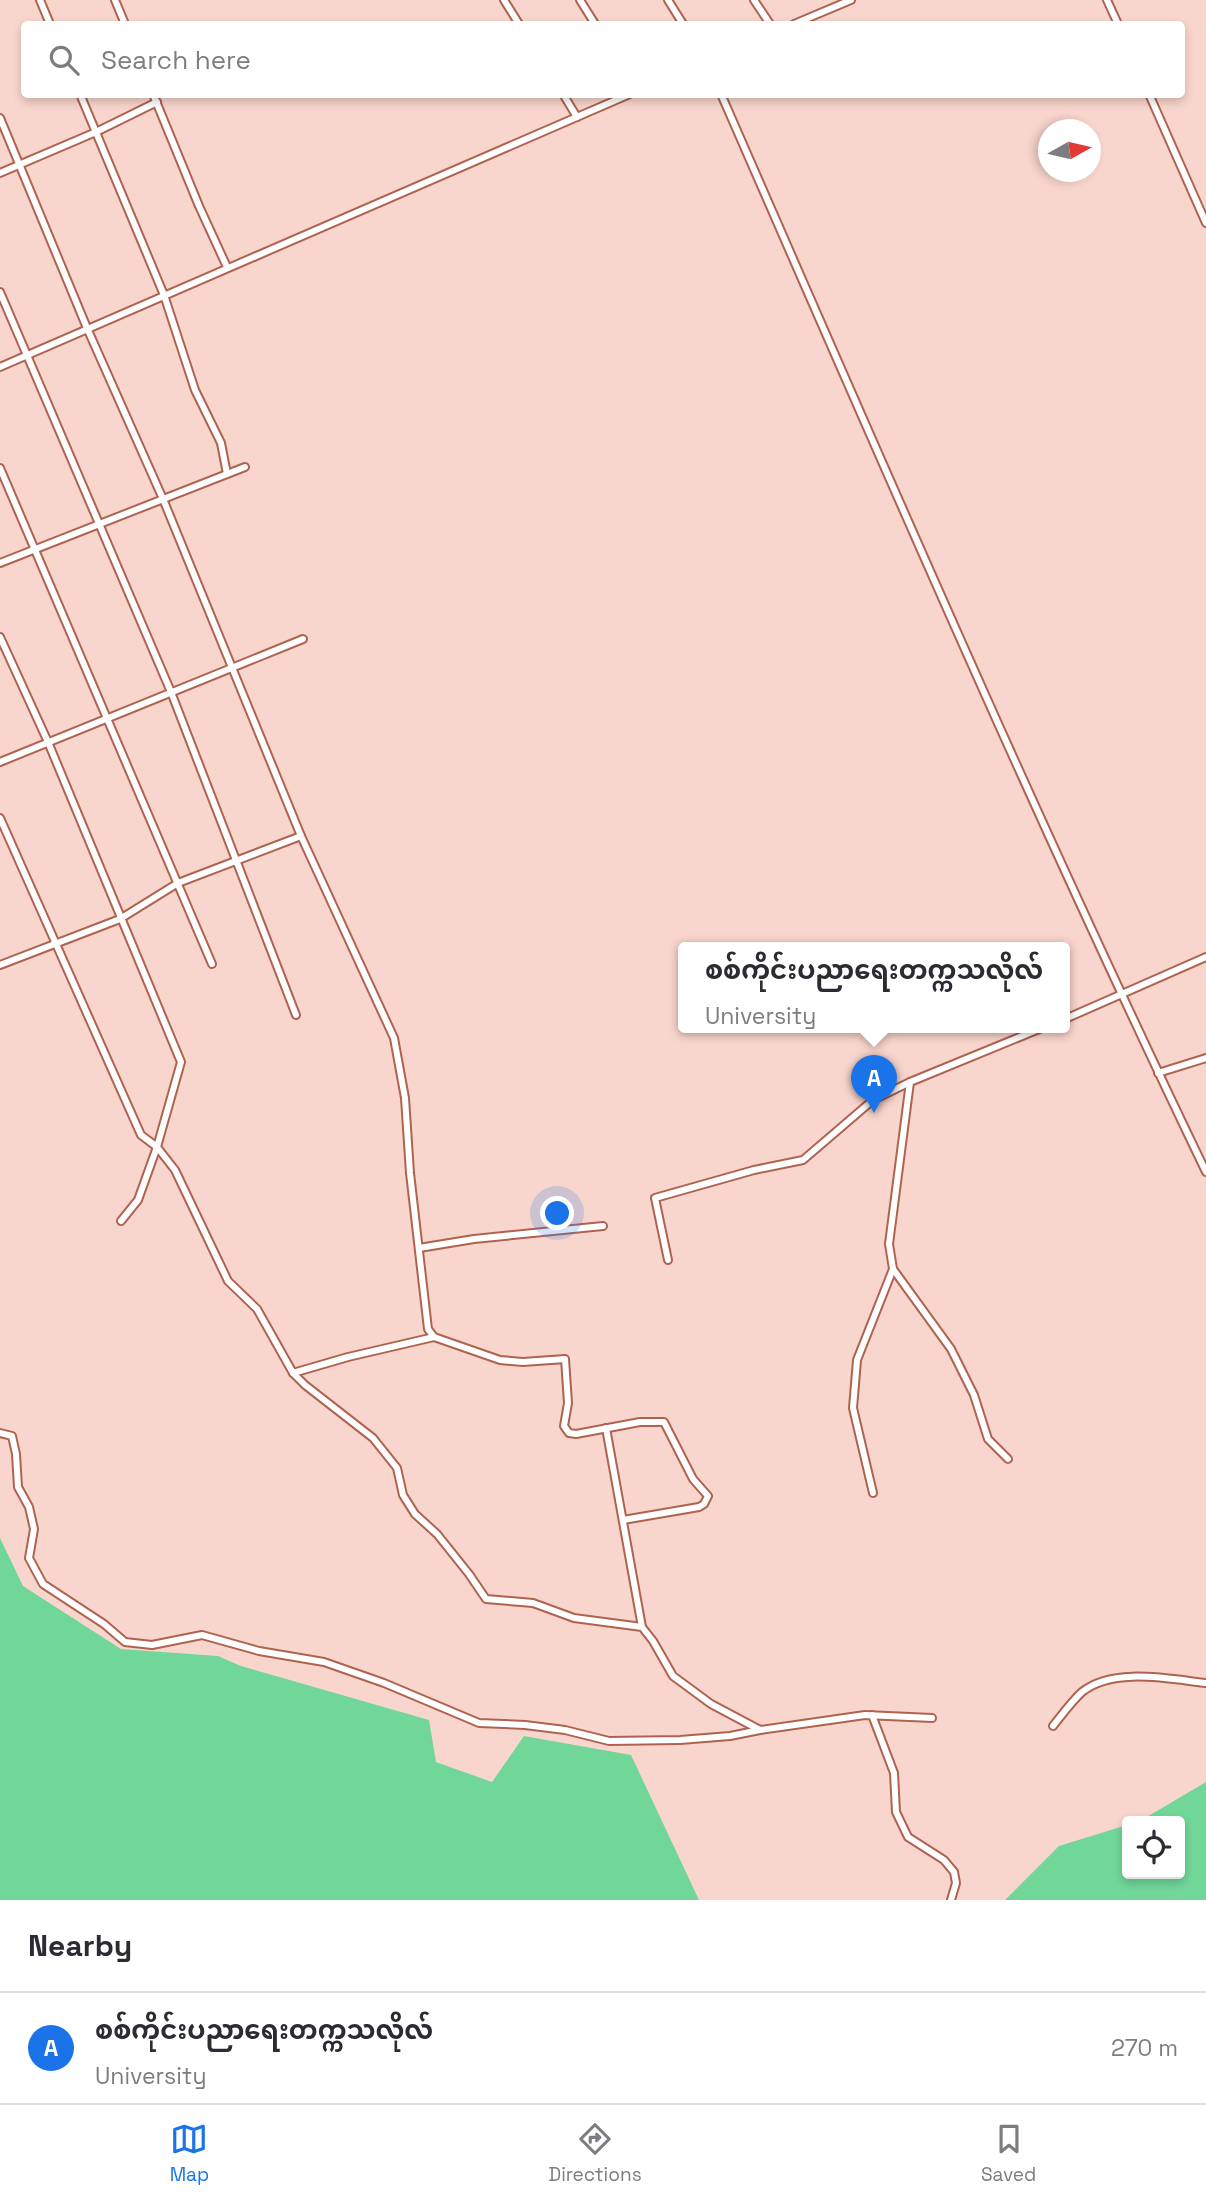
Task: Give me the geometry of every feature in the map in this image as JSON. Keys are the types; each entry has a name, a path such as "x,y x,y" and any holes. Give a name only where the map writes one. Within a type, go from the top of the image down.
{"street":[{"path":"40,0 49,21"},
{"path":"114,0 124,21"},
{"path":"504,0 517,21"},
{"path":"580,0 593,21"},
{"path":"668,0 681,21"},
{"path":"754,0 768,21"},
{"path":"800,21 836,3 851,0"},
{"path":"1107,0 1117,21"},
{"path":"82,98 164,295 195,390 221,443 227,474"},
{"path":"155,98 198,206 227,267"},
{"path":"565,98 577,117"},
{"path":"0,367 621,98"},
{"path":"723,98 936,584 1158,1073 1206,1172"},
{"path":"1151,98 1206,223"},
{"path":"0,173 96,132 157,102"},
{"path":"0,118 87,328 163,499 301,836 394,1038 405,1098 410,1173 428,1329 434,1337"},
{"path":"0,292 171,692 296,1015"},
{"path":"0,563 246,467"},
{"path":"0,468 212,964"},
{"path":"0,637 48,742 181,1062 157,1147 138,1200 121,1221"},
{"path":"0,762 303,639"},
{"path":"0,818 141,1135 157,1147 175,1170 228,1281 257,1309 293,1373 373,1438 397,1468 403,1495 415,1514 437,1534 470,1574 486,1599 533,1603 575,1618 642,1627"},
{"path":"0,965 120,919 178,883 301,836"},
{"path":"1070,1016 1206,957"},
{"path":"668,1260 655,1198 754,1170 803,1160 873,1100 1029,1033"},
{"path":"1158,1073 1206,1058"},
{"path":"910,1082 889,1244 893,1269 951,1349 974,1395 988,1439 1008,1459"},
{"path":"419,1248 474,1239 603,1226"},
{"path":"873,1493 853,1408 857,1360 893,1269"},
{"path":"293,1373 434,1337 500,1360 523,1362 565,1359 568,1403 564,1426 569,1433 640,1422 664,1422 692,1479 708,1496 699,1507 623,1520"},
{"path":"606,1428 642,1627 673,1676 711,1704 760,1730"},
{"path":"0,1433 12,1436 18,1488 29,1507 34,1529 29,1558 43,1584 104,1624 125,1643 152,1645 202,1635 259,1651 324,1662 384,1683 479,1723 565,1730 609,1741 730,1736 872,1715 932,1718"},
{"path":"1053,1726 1082,1692 1096,1684 1130,1675 1206,1683"},
{"path":"872,1715 894,1773 896,1812 908,1837 944,1860 954,1871 956,1883 951,1900"}],"green space":[{"path":"0,1538 23,1586 121,1649 218,1656 241,1666 429,1720 436,1762 492,1782 524,1736 631,1755 699,1900 0,1900"},
{"path":"1206,1782 1206,1900 1005,1900 1059,1846 1122,1827 1122,1879 1185,1879 1185,1816 1148,1816"}],"place":[{"name":"စစ်ကိုင်းပညာရေးတက္ကသလိုလ်","path":"874,1113"}]}
